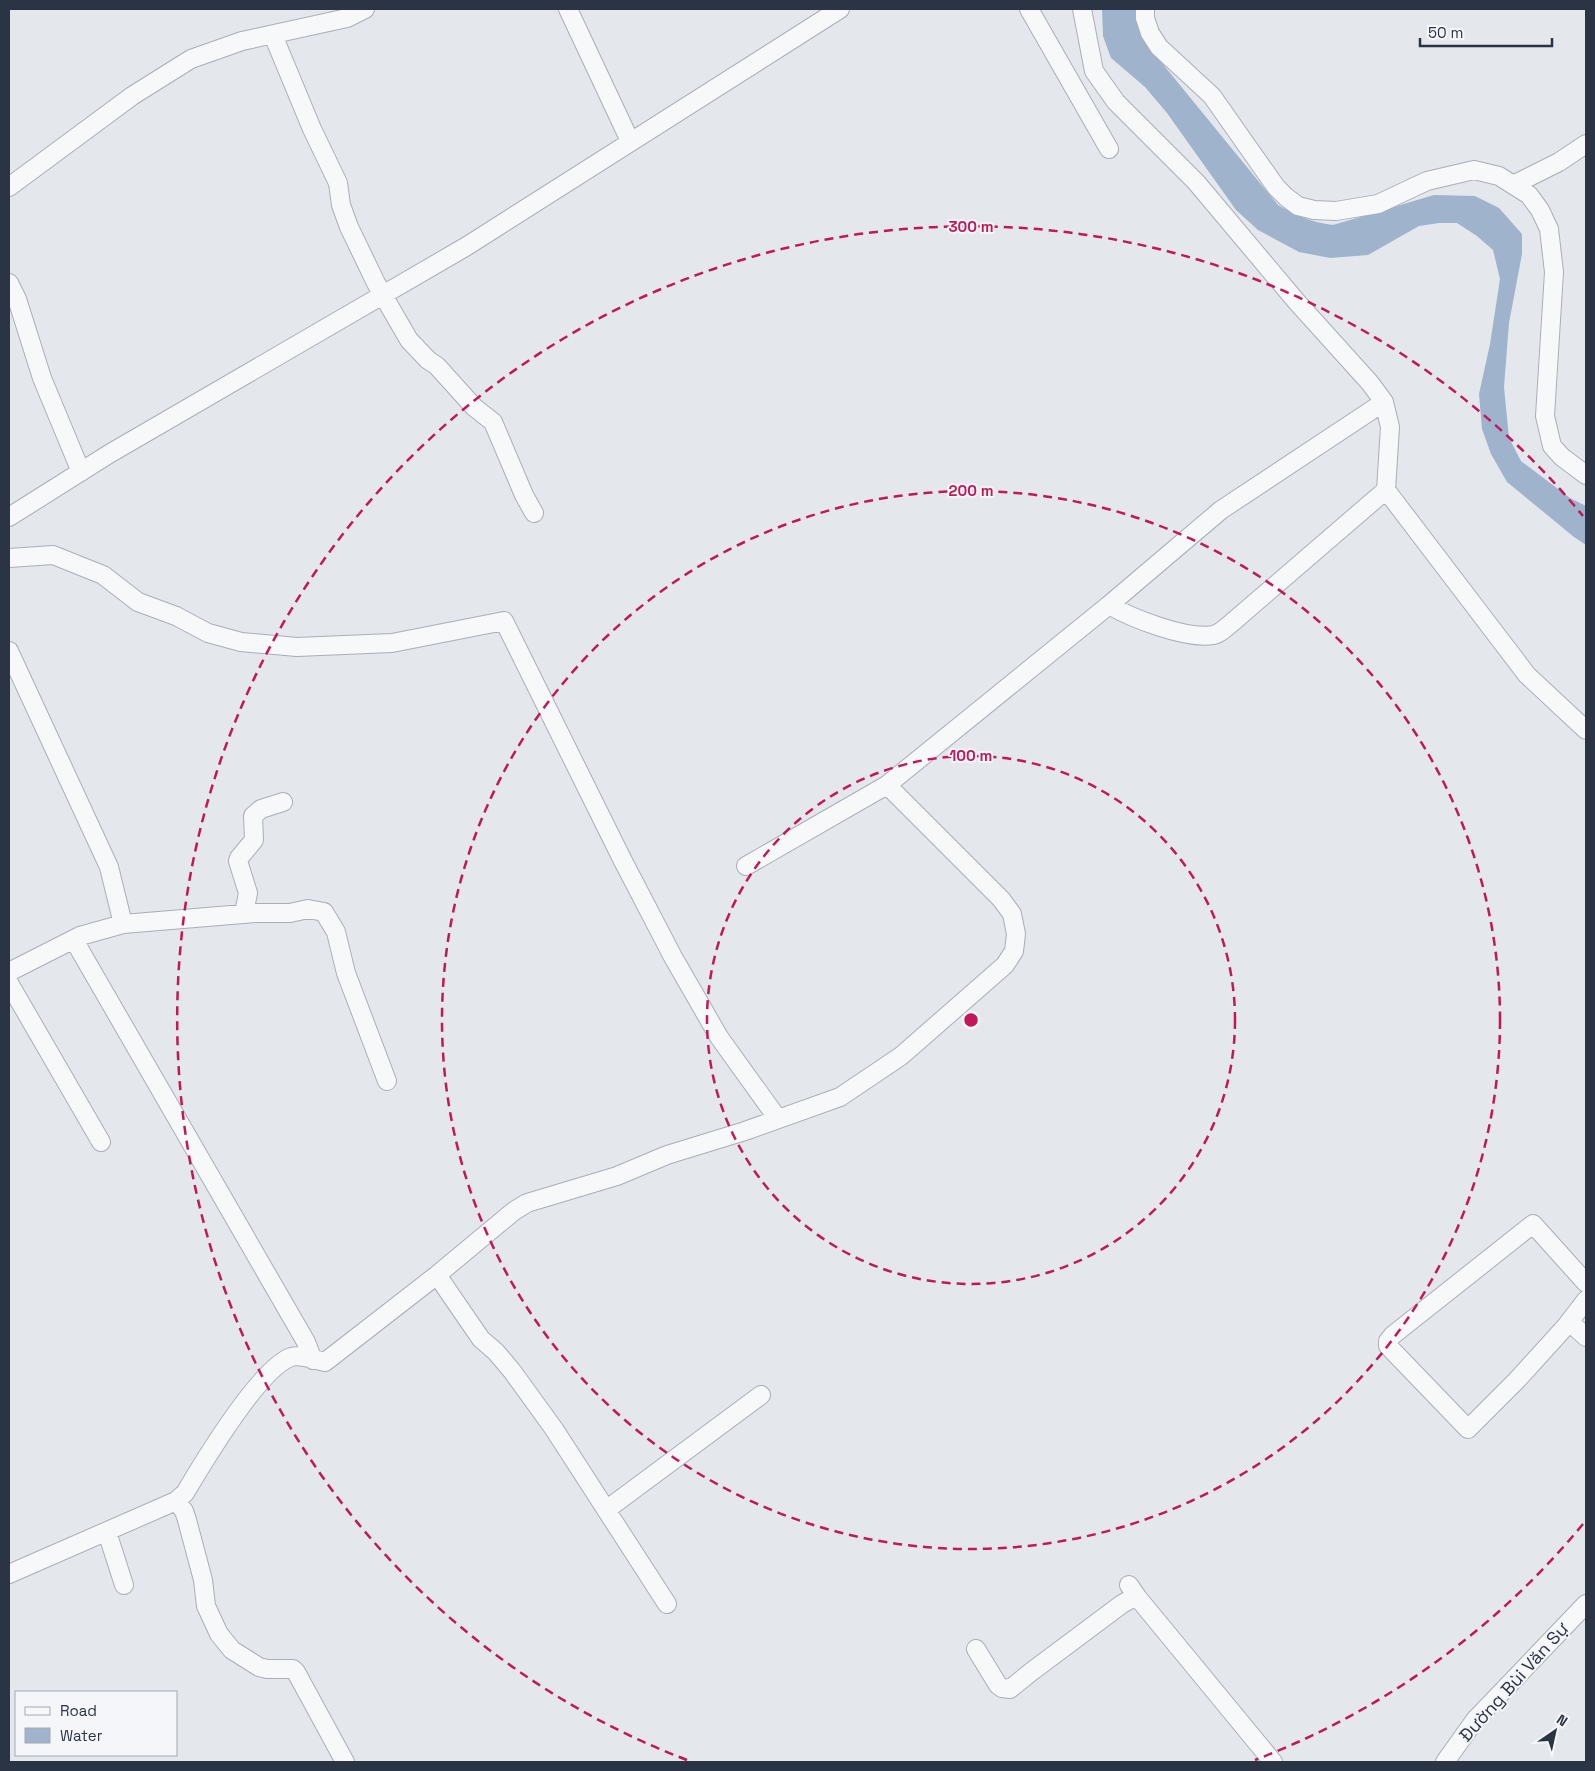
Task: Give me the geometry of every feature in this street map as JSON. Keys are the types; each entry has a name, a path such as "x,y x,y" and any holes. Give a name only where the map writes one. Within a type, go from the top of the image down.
{"street":[{"path":"9,187 132,96 191,59 242,41 347,18 365,9"},
{"path":"568,9 630,142"},
{"path":"9,517 117,449 467,246 840,9"},
{"path":"1029,9 1109,149"},
{"path":"1082,9 1094,72 1116,102 1196,182 1296,301 1370,383 1384,402 1390,427 1386,490 1527,674 1586,730"},
{"path":"1145,9 1145,18 1150,33 1159,47 1212,96 1276,187 1298,206 1314,210 1336,211 1378,204 1427,181 1474,170 1499,176 1529,196 1540,210 1549,229 1554,272 1545,416 1552,446 1562,458 1586,475"},
{"path":"273,35 312,129 338,183 341,205 363,259 409,340 428,360 437,366 474,407 493,422 524,495 534,513"},
{"path":"1513,185 1560,162 1586,144"},
{"path":"9,283 17,300 42,378 81,472"},
{"path":"746,866 887,785 1109,605 1220,510 1384,402"},
{"path":"1109,605 1159,626 1194,636 1214,635 1235,620 1386,490"},
{"path":"9,558 53,555 103,575 138,602 176,616 208,633 241,642 297,646 392,644 504,621 672,957 719,1037 778,1119"},
{"path":"9,651 109,867 122,924"},
{"path":"9,1574 176,1501 185,1493 235,1414 259,1384 280,1363 293,1356 325,1362 437,1275 514,1211 527,1203 617,1176 667,1154 840,1098 901,1056 1005,965 1014,951 1016,934 1012,914 1001,899 887,785"},
{"path":"244,913 248,893 238,861 254,840 253,816 261,809 282,802"},
{"path":"9,972 74,940 122,924 244,913 290,913 308,909 324,912 336,932 346,973 387,1080"},
{"path":"74,940 306,1342 312,1360"},
{"path":"9,983 101,1142"},
{"path":"1586,1283 1533,1224 1393,1335 1388,1341 1388,1346 1468,1429 1517,1380 1566,1326 1586,1300"},
{"path":"437,1275 481,1339 496,1352 554,1429 638,1562 667,1604"},
{"path":"1566,1326 1574,1326 1586,1337"},
{"path":"606,1510 761,1395"},
{"path":"176,1501 184,1511 187,1520 203,1580 206,1606 219,1634 232,1650 259,1667 267,1670 292,1669 296,1672 344,1762"},
{"path":"107,1532 124,1584"},
{"path":"976,1650 998,1685 1002,1688 1010,1689 1128,1600 1134,1591 1273,1762"},
{"name":"Đường Bùi Văn Sự","path":"1445,1762 1475,1720 1586,1604"}],"water":[{"path":"1102,9 1135,9 1135,19 1157,57 1278,205 1304,218 1333,225 1434,195 1475,196 1499,208 1522,234 1522,254 1509,323 1504,387 1509,438 1521,461 1570,498 1586,506 1586,545 1507,482 1491,454 1482,429 1479,394 1490,344 1500,279 1493,250 1477,236 1457,223 1419,226 1368,255 1330,258 1299,252 1258,230 1236,210 1167,113 1145,87 1111,58 1103,36"}]}
